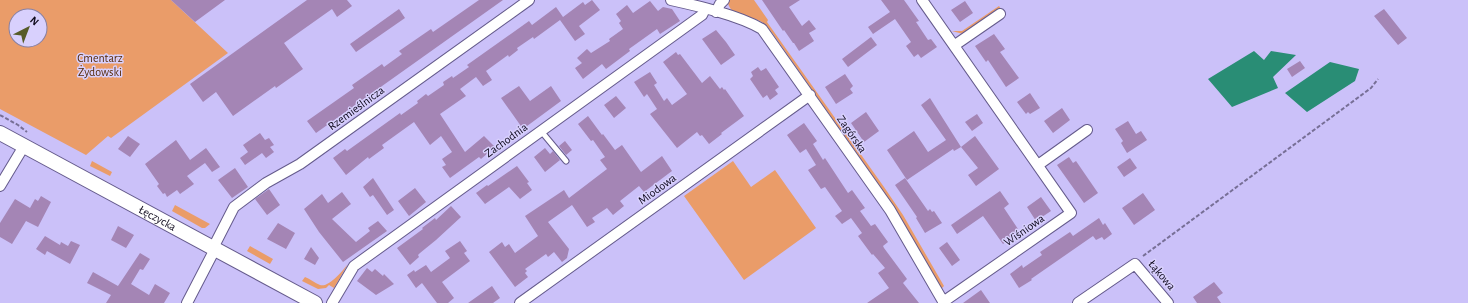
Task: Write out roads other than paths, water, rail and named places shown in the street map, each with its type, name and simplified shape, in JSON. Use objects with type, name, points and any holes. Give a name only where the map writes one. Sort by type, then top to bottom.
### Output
[{"type":"main road","name":"Łęczycka","points":[[0,133],[314,303]]},
{"type":"street","name":"Rzemieślnicza","points":[[187,303],[234,207],[266,183],[306,160],[513,4],[529,0]]},
{"type":"street","points":[[671,0],[711,11]]},
{"type":"street","name":"Zachodnia","points":[[332,303],[354,266],[702,15],[711,11],[724,0]]},
{"type":"street","name":"Wiśniowa","points":[[922,0],[955,45],[1071,213],[944,302]]},
{"type":"street","name":"Zagórska","points":[[711,11],[754,24],[762,29],[890,210],[944,302]]},
{"type":"street","points":[[955,45],[1000,14]]},
{"type":"street","name":"Miodowa","points":[[520,303],[810,95]]},
{"type":"street","points":[[1038,165],[1087,130]]},
{"type":"street","points":[[0,186],[24,146]]},
{"type":"street","name":"Łąkowa","points":[[1078,303],[1135,264],[1168,303]]},
{"type":"lane","points":[[541,131],[566,161]]},
{"type":"park label","name":"Cmentarz Żydowski","points":[[100,65]]}]
